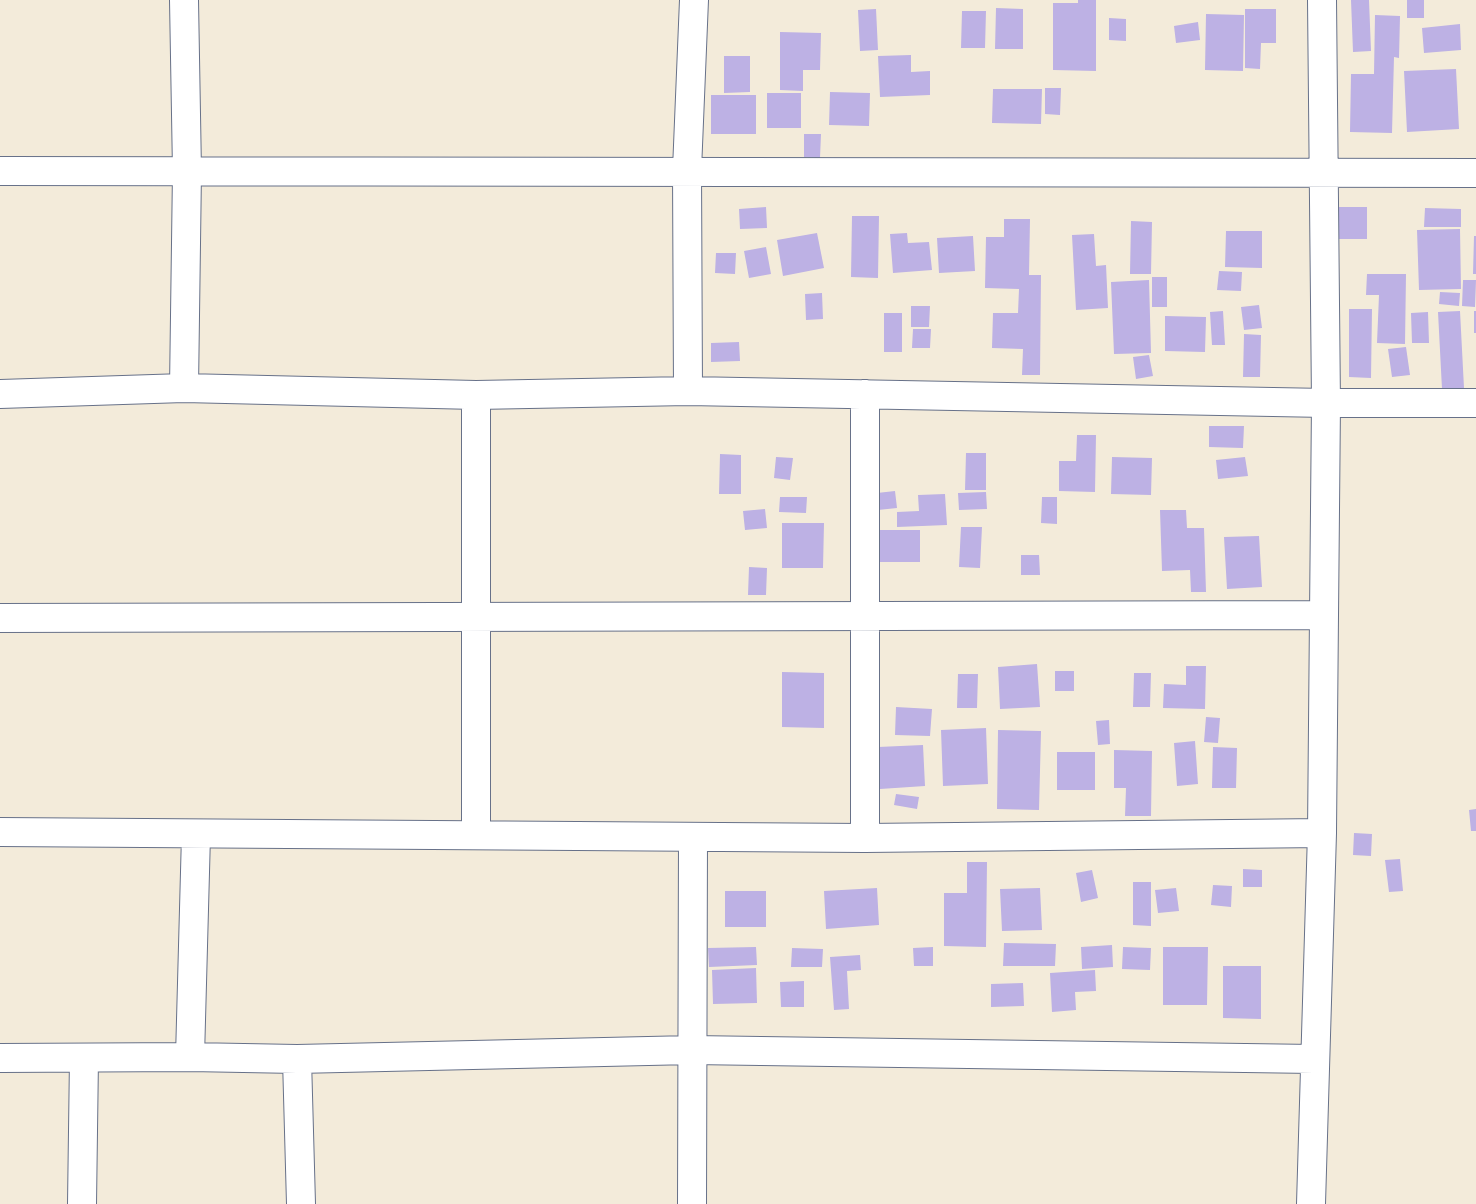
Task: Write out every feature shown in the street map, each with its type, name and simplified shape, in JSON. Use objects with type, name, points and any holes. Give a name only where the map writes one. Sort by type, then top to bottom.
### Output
[{"type":"street","points":[[184,0],[187,171],[184,388]]},
{"type":"street","points":[[688,391],[687,170],[694,0]]},
{"type":"street","points":[[1311,1204],[1322,833],[1326,403],[1322,0]]},
{"type":"street","points":[[0,171],[687,170],[1476,173]]},
{"type":"street","points":[[0,394],[184,388],[476,395],[688,391],[1326,403],[1476,403]]},
{"type":"street","points":[[865,394],[865,838]]},
{"type":"street","points":[[476,395],[476,834]]},
{"type":"street","points":[[0,618],[1324,615]]},
{"type":"street","points":[[0,832],[196,835],[476,834],[865,838],[1322,833]]},
{"type":"street","points":[[190,1057],[196,835]]},
{"type":"street","points":[[692,1204],[693,837]]},
{"type":"street","points":[[0,1058],[190,1057],[298,1059],[692,1050],[1314,1059]]},
{"type":"street","points":[[82,1204],[84,1058]]},
{"type":"street","points":[[298,1059],[301,1204]]},
{"type":"building","points":[[1078,0],[1096,0],[1096,71],[1053,70],[1053,3],[1078,3]]},
{"type":"building","points":[[1351,0],[1369,0],[1371,51],[1353,52]]},
{"type":"building","points":[[1407,0],[1424,0],[1424,18],[1407,18]]},
{"type":"building","points":[[996,8],[1023,9],[1023,49],[995,49]]},
{"type":"building","points":[[876,9],[878,50],[860,51],[858,10]]},
{"type":"building","points":[[1245,9],[1276,9],[1276,43],[1261,43],[1260,69],[1245,68]]},
{"type":"building","points":[[962,11],[986,11],[985,48],[961,48]]},
{"type":"building","points":[[1206,14],[1244,15],[1243,71],[1205,70]]},
{"type":"building","points":[[1375,15],[1400,16],[1399,58],[1394,57],[1392,133],[1350,132],[1351,74],[1374,74]]},
{"type":"building","points":[[1109,18],[1126,19],[1126,41],[1109,40]]},
{"type":"building","points":[[1198,22],[1200,40],[1176,43],[1174,26]]},
{"type":"building","points":[[1460,24],[1461,50],[1424,53],[1422,28]]},
{"type":"building","points":[[780,32],[821,33],[820,70],[803,70],[803,91],[780,90]]},
{"type":"building","points":[[911,55],[911,72],[930,71],[930,95],[880,97],[878,56]]},
{"type":"building","points":[[724,56],[750,56],[750,92],[724,93]]},
{"type":"building","points":[[1456,69],[1459,129],[1407,132],[1404,71]]},
{"type":"building","points":[[1045,88],[1061,88],[1060,115],[1045,114]]},
{"type":"building","points":[[993,89],[1042,89],[1041,124],[992,123]]},
{"type":"building","points":[[830,92],[870,93],[869,126],[829,125]]},
{"type":"building","points":[[767,93],[801,93],[801,128],[767,128]]},
{"type":"building","points":[[711,95],[756,95],[756,134],[711,134]]},
{"type":"building","points":[[804,134],[821,134],[820,158],[804,157]]},
{"type":"building","points":[[766,207],[767,228],[740,229],[739,209]]},
{"type":"building","points":[[1337,207],[1367,207],[1367,239],[1337,239]]},
{"type":"building","points":[[1425,208],[1461,209],[1461,227],[1424,227]]},
{"type":"building","points":[[852,216],[879,216],[878,278],[851,277]]},
{"type":"building","points":[[1004,219],[1030,219],[1029,275],[1041,275],[1040,375],[1022,375],[1023,349],[992,348],[993,313],[1018,313],[1019,289],[985,288],[986,237],[1004,237]]},
{"type":"building","points":[[1131,221],[1152,222],[1151,274],[1130,274]]},
{"type":"building","points":[[1460,229],[1461,289],[1419,290],[1417,230]]},
{"type":"building","points":[[1226,231],[1262,231],[1262,268],[1225,267]]},
{"type":"building","points":[[817,233],[824,268],[783,276],[777,240]]},
{"type":"building","points":[[907,233],[908,243],[929,242],[932,270],[893,273],[890,234]]},
{"type":"building","points":[[1094,234],[1096,266],[1106,265],[1108,308],[1076,310],[1072,235]]},
{"type":"building","points":[[973,236],[975,271],[939,273],[937,238]]},
{"type":"building","points":[[1474,236],[1476,236],[1476,274],[1473,274]]},
{"type":"building","points":[[766,247],[771,274],[749,278],[744,251]]},
{"type":"building","points":[[716,253],[736,253],[735,274],[715,273]]},
{"type":"building","points":[[1219,271],[1242,272],[1241,291],[1217,290]]},
{"type":"building","points":[[1367,274],[1406,274],[1405,344],[1377,343],[1379,295],[1366,295]]},
{"type":"building","points":[[1152,277],[1167,277],[1167,307],[1152,307]]},
{"type":"building","points":[[1149,280],[1151,353],[1114,354],[1111,282]]},
{"type":"building","points":[[1463,280],[1476,280],[1475,307],[1462,306]]},
{"type":"building","points":[[1440,292],[1460,293],[1459,306],[1439,304]]},
{"type":"building","points":[[822,293],[823,319],[806,320],[805,294]]},
{"type":"building","points":[[1259,305],[1262,328],[1244,330],[1241,307]]},
{"type":"building","points":[[911,306],[930,306],[929,327],[911,327]]},
{"type":"building","points":[[1349,309],[1372,309],[1371,378],[1349,377]]},
{"type":"building","points":[[1223,311],[1225,345],[1212,345],[1210,312]]},
{"type":"building","points":[[1460,311],[1464,388],[1442,389],[1438,312]]},
{"type":"building","points":[[1474,311],[1476,311],[1476,333],[1474,333]]},
{"type":"building","points":[[1428,312],[1429,343],[1412,343],[1411,313]]},
{"type":"building","points":[[884,313],[902,313],[902,352],[884,352]]},
{"type":"building","points":[[1165,316],[1206,317],[1205,352],[1165,351]]},
{"type":"building","points":[[913,329],[931,329],[930,348],[912,348]]},
{"type":"building","points":[[1244,334],[1261,335],[1260,377],[1243,377]]},
{"type":"building","points":[[739,342],[740,361],[711,362],[711,343]]},
{"type":"building","points":[[1406,347],[1410,375],[1392,377],[1388,349]]},
{"type":"building","points":[[1149,355],[1153,376],[1136,379],[1133,357]]},
{"type":"building","points":[[1209,426],[1244,426],[1243,448],[1209,447]]},
{"type":"building","points":[[1077,435],[1096,435],[1095,492],[1059,491],[1059,461],[1076,461]]},
{"type":"building","points":[[966,453],[986,453],[986,490],[965,490]]},
{"type":"building","points":[[720,454],[741,455],[741,494],[719,494]]},
{"type":"building","points":[[776,457],[793,458],[790,480],[774,478]]},
{"type":"building","points":[[1112,457],[1152,458],[1151,495],[1111,494]]},
{"type":"building","points":[[1245,457],[1248,476],[1218,479],[1216,460]]},
{"type":"building","points":[[895,491],[897,508],[878,510],[877,493]]},
{"type":"building","points":[[986,492],[987,509],[959,510],[958,493]]},
{"type":"building","points":[[945,494],[947,525],[897,527],[897,512],[919,511],[918,495]]},
{"type":"building","points":[[780,497],[807,497],[806,513],[779,512]]},
{"type":"building","points":[[1042,497],[1057,497],[1057,524],[1041,523]]},
{"type":"building","points":[[765,509],[767,528],[745,530],[743,511]]},
{"type":"building","points":[[1160,510],[1186,510],[1187,528],[1204,528],[1206,592],[1191,592],[1190,570],[1162,571]]},
{"type":"building","points":[[782,523],[824,523],[823,568],[782,568]]},
{"type":"building","points":[[961,527],[982,527],[980,568],[959,567]]},
{"type":"building","points":[[877,530],[920,530],[920,562],[877,562]]},
{"type":"building","points":[[1259,536],[1262,587],[1227,589],[1224,537]]},
{"type":"building","points":[[1021,555],[1039,555],[1040,575],[1021,575]]},
{"type":"building","points":[[749,567],[767,568],[766,595],[748,595]]},
{"type":"building","points":[[1037,664],[1040,707],[1000,709],[998,667]]},
{"type":"building","points":[[1186,666],[1206,666],[1205,709],[1163,708],[1164,684],[1186,685]]},
{"type":"building","points":[[1055,671],[1074,671],[1074,691],[1055,691]]},
{"type":"building","points":[[782,672],[824,673],[824,728],[782,727]]},
{"type":"building","points":[[1134,673],[1151,673],[1150,707],[1133,707]]},
{"type":"building","points":[[958,674],[978,674],[977,708],[957,708]]},
{"type":"building","points":[[896,707],[932,709],[930,736],[895,735]]},
{"type":"building","points":[[1206,717],[1220,718],[1218,743],[1204,742]]},
{"type":"building","points":[[1109,720],[1110,744],[1098,745],[1096,721]]},
{"type":"building","points":[[986,728],[988,784],[943,786],[941,730]]},
{"type":"building","points":[[998,730],[1041,731],[1039,810],[997,809]]},
{"type":"building","points":[[1195,741],[1198,784],[1177,786],[1174,743]]},
{"type":"building","points":[[923,745],[925,786],[880,789],[878,747]]},
{"type":"building","points":[[1213,747],[1237,748],[1236,788],[1212,788]]},
{"type":"building","points":[[1114,750],[1152,751],[1151,816],[1125,816],[1126,788],[1114,788]]},
{"type":"building","points":[[1057,752],[1095,752],[1095,790],[1057,790]]},
{"type":"building","points":[[896,794],[919,797],[917,809],[894,805]]},
{"type":"building","points":[[1476,809],[1476,831],[1471,831],[1469,810]]},
{"type":"building","points":[[1354,833],[1372,834],[1371,856],[1353,855]]},
{"type":"building","points":[[1400,859],[1403,891],[1389,892],[1385,860]]},
{"type":"building","points":[[967,862],[987,862],[986,947],[944,946],[944,893],[967,893]]},
{"type":"building","points":[[1243,869],[1262,870],[1262,887],[1243,887]]},
{"type":"building","points":[[1092,870],[1098,898],[1081,902],[1076,873]]},
{"type":"building","points":[[1133,882],[1151,882],[1151,926],[1133,925]]},
{"type":"building","points":[[1213,885],[1232,886],[1231,907],[1211,905]]},
{"type":"building","points":[[877,888],[879,925],[826,929],[824,891]]},
{"type":"building","points":[[1040,888],[1042,930],[1002,931],[1000,889]]},
{"type":"building","points":[[1176,888],[1179,911],[1158,913],[1155,890]]},
{"type":"building","points":[[725,891],[766,891],[766,927],[725,927]]},
{"type":"building","points":[[1004,943],[1056,944],[1055,966],[1003,966]]},
{"type":"building","points":[[1112,945],[1113,967],[1082,969],[1081,947]]},
{"type":"building","points":[[756,947],[757,965],[709,967],[708,948]]},
{"type":"building","points":[[933,947],[933,966],[914,966],[913,948]]},
{"type":"building","points":[[1123,947],[1151,948],[1150,970],[1122,969]]},
{"type":"building","points":[[1163,947],[1208,947],[1207,1005],[1163,1005]]},
{"type":"building","points":[[792,948],[823,949],[822,967],[791,967]]},
{"type":"building","points":[[860,955],[861,970],[847,971],[849,1009],[834,1010],[830,957]]},
{"type":"building","points":[[1223,966],[1261,966],[1261,1019],[1223,1018]]},
{"type":"building","points":[[756,968],[757,1003],[713,1004],[712,970]]},
{"type":"building","points":[[1095,970],[1096,991],[1075,992],[1076,1010],[1052,1012],[1050,973]]},
{"type":"building","points":[[804,981],[804,1007],[781,1007],[780,982]]},
{"type":"building","points":[[1023,983],[1024,1006],[991,1007],[991,984]]}]
